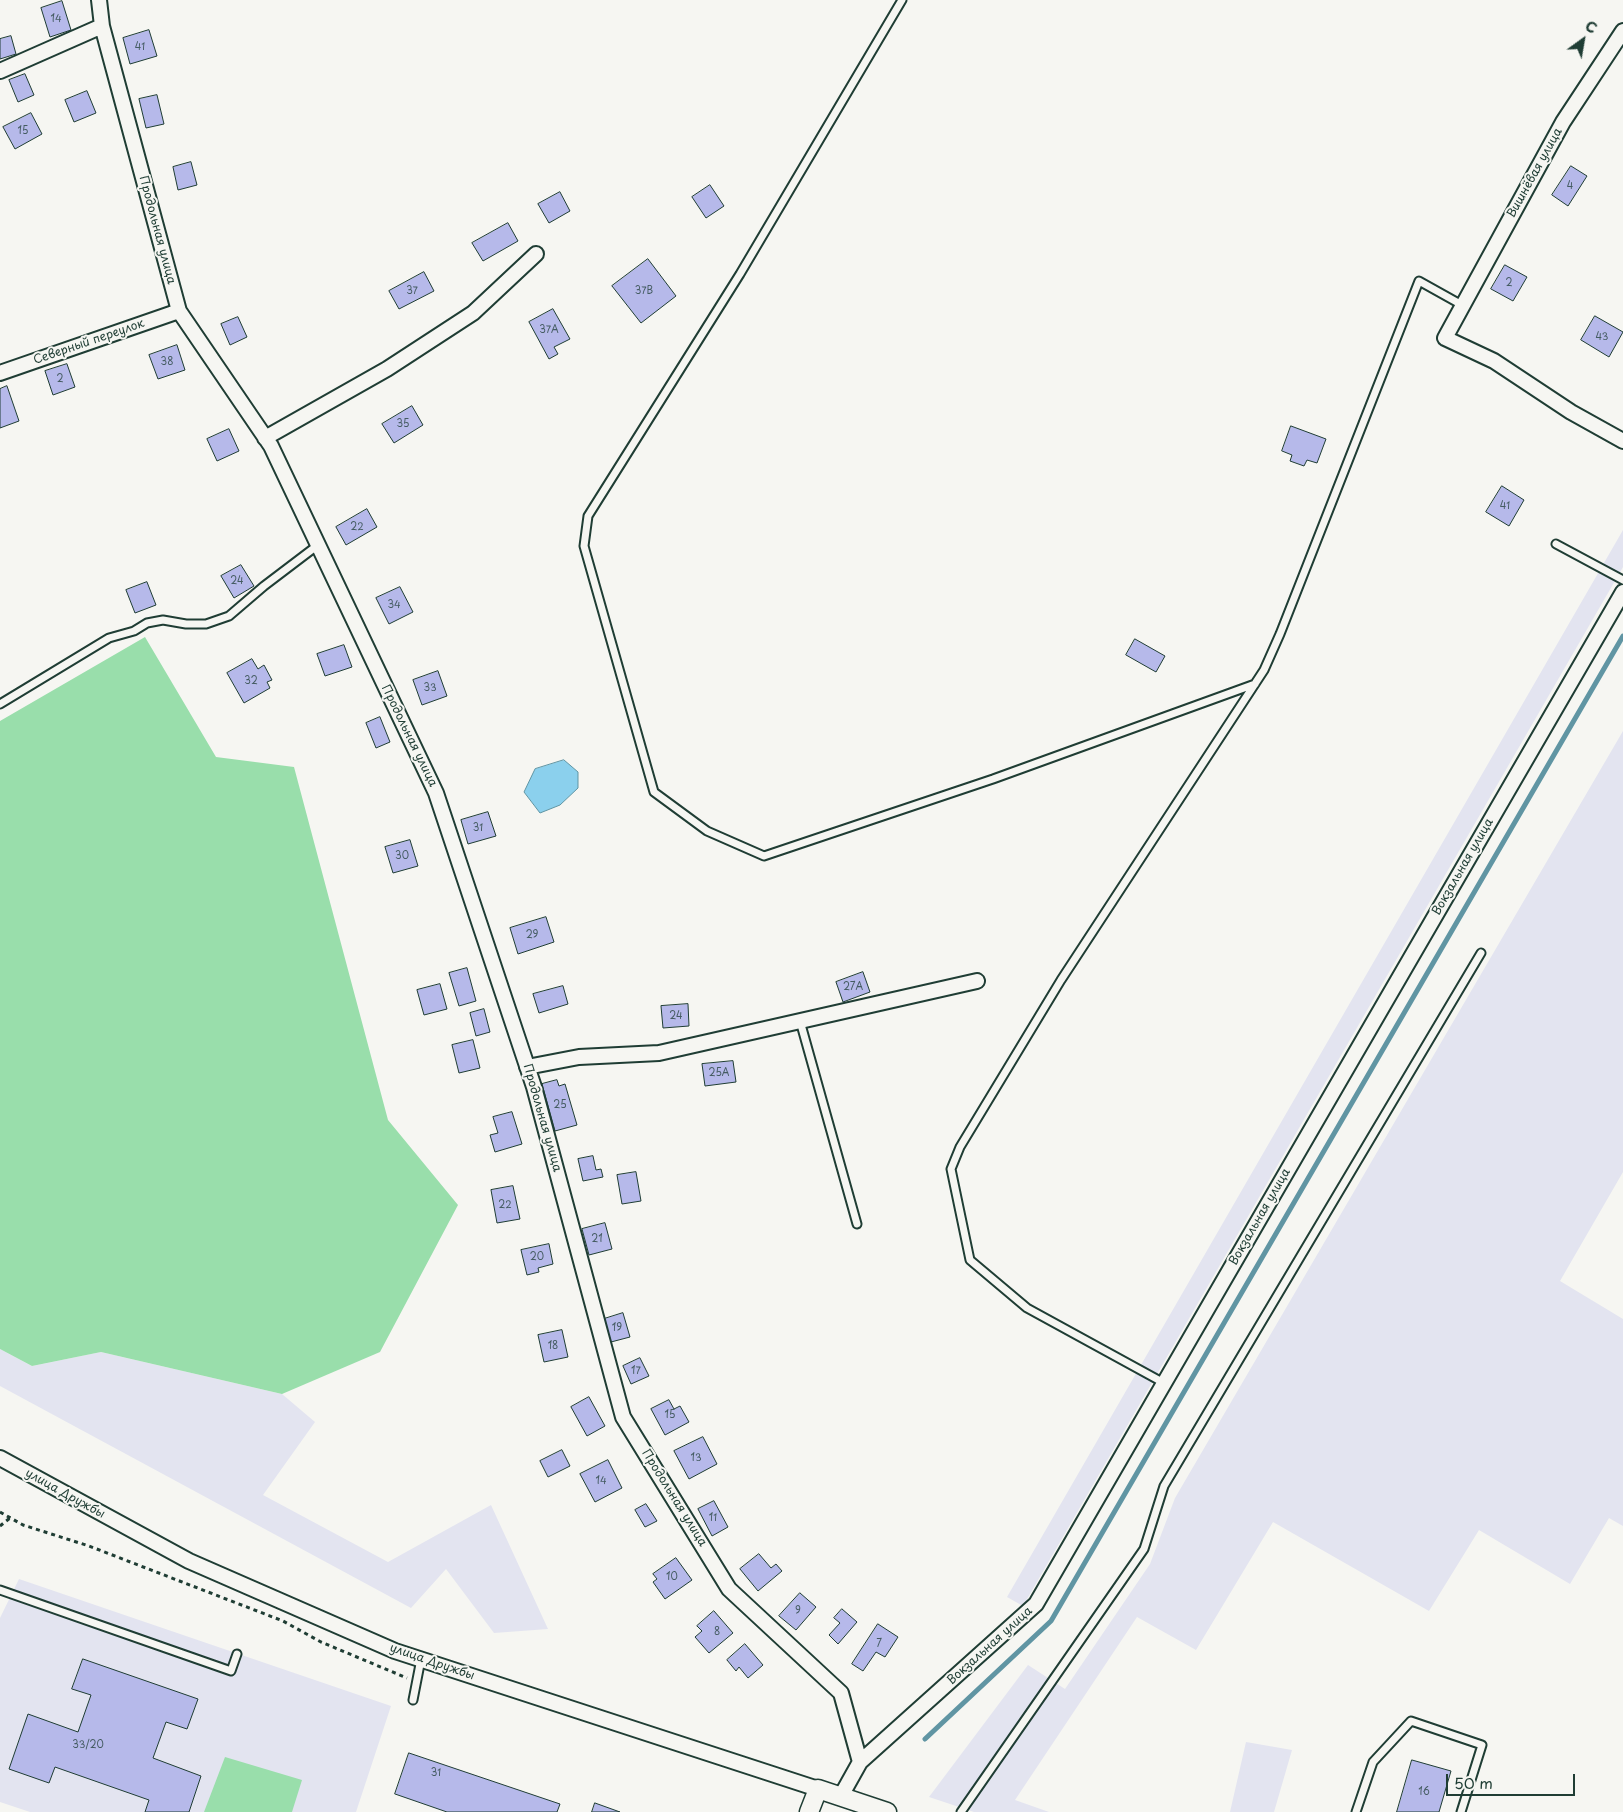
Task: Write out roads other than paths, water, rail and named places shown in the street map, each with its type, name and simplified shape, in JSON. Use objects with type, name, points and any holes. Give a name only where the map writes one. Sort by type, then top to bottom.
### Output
[{"type":"street","name":"Продольная улица","points":[[99,0],[102,26],[179,312],[275,455],[436,794],[528,1067],[624,1417],[730,1589],[841,1693],[860,1762]]},
{"type":"street","points":[[0,71],[102,26]]},
{"type":"street","name":"Вишнёвая улица","points":[[1623,31],[1564,122],[1445,338],[1494,362],[1571,412],[1623,441]]},
{"type":"street","points":[[265,438],[387,369],[473,312],[536,254]]},
{"type":"street","name":"Северный переулок","points":[[0,373],[179,312]]},
{"type":"street","name":"Вокзальная улица","points":[[841,1796],[860,1762],[1036,1604],[1623,592]]},
{"type":"street","points":[[528,1067],[579,1057],[659,1053],[977,981]]},
{"type":"street","name":"улица Дружбы","points":[[0,1458],[189,1562],[395,1651],[883,1811]]},
{"type":"street","points":[[809,1812],[818,1789]]},
{"type":"lane","points":[[902,0],[740,274],[588,516],[584,546],[654,792],[707,831],[764,856],[993,779],[1255,684]]},
{"type":"lane","points":[[1164,1383],[1027,1308],[970,1260],[951,1169],[960,1146],[1061,980],[1264,670],[1280,634],[1418,281],[1462,305]]},
{"type":"lane","points":[[1556,544],[1623,580]]},
{"type":"lane","points":[[0,704],[109,638],[134,631],[147,623],[164,620],[186,624],[206,624],[229,616],[264,586],[318,545]]},
{"type":"lane","points":[[961,1812],[1144,1549],[1164,1486],[1481,953]]},
{"type":"lane","points":[[800,1021],[857,1224]]},
{"type":"lane","points":[[0,1590],[231,1671],[237,1654]]},
{"type":"lane","points":[[413,1700],[421,1659]]},
{"type":"lane","points":[[1356,1812],[1373,1762],[1411,1721],[1482,1745],[1461,1812]]},
{"type":"water","points":[[564,760],[578,772],[578,788],[560,805],[540,813],[524,792],[535,769]]},
{"type":"waterway","points":[[925,1739],[1051,1621],[1623,636]]}]
